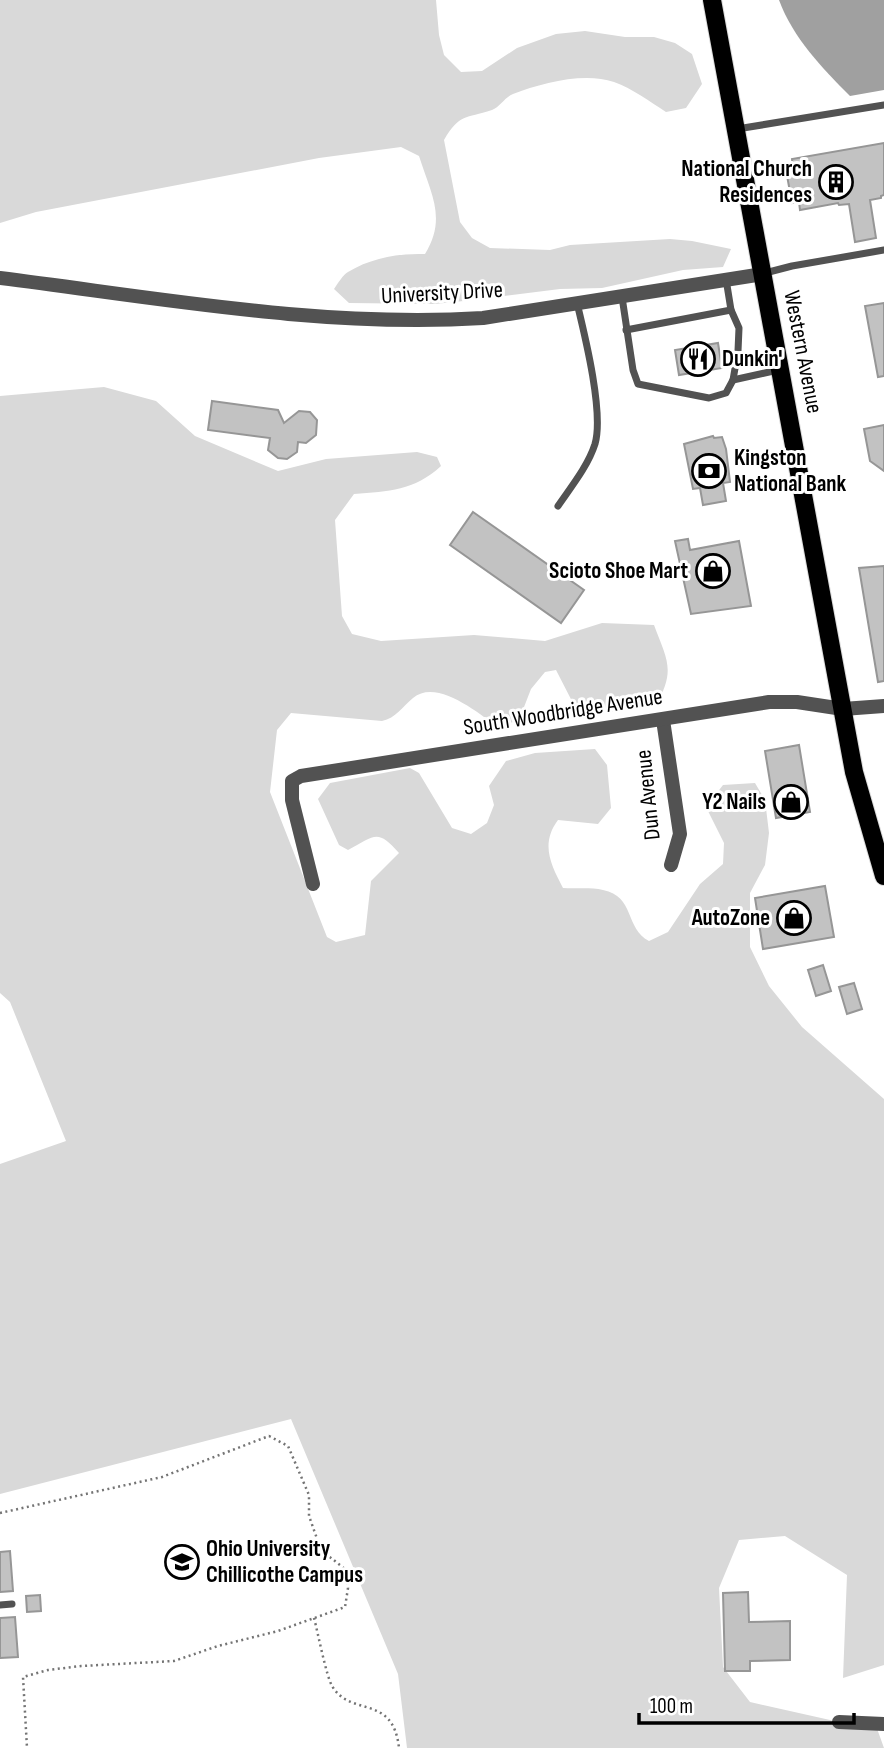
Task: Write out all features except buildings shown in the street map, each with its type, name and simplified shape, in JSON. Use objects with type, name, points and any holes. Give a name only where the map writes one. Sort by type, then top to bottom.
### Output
[{"type":"main road","name":"Western Avenue","points":[[712,0],[855,772],[884,876]]},
{"type":"street","name":"University Drive","points":[[0,278],[310,317],[383,320],[482,318],[763,274]]},
{"type":"street","name":"South Woodbridge Avenue","points":[[313,884],[292,800],[292,781],[301,776],[769,702],[797,702],[843,709],[884,706]]},
{"type":"street","name":"Dun Avenue","points":[[663,720],[680,834],[671,865]]},
{"type":"street","points":[[839,1721],[884,1724]]},
{"type":"lane","points":[[737,129],[884,104]]},
{"type":"lane","name":"University Drive","points":[[763,274],[792,266],[884,250]]},
{"type":"lane","points":[[622,296],[626,330],[638,384],[709,398],[726,393],[733,380],[738,351],[738,328],[731,310],[726,279]]},
{"type":"lane","points":[[558,506],[595,444],[595,390],[577,302]]},
{"type":"lane","points":[[626,330],[731,310]]},
{"type":"lane","points":[[733,380],[782,369]]},
{"type":"lane","points":[[0,1605],[12,1604]]},
{"type":"path","points":[[0,1513],[162,1477],[269,1436],[288,1446],[309,1495],[309,1516],[321,1550],[345,1569],[348,1588],[345,1606],[174,1661],[82,1666],[48,1670],[23,1677],[27,1748]]},
{"type":"path","points":[[314,1618],[332,1686],[343,1698],[385,1714],[398,1733],[399,1748]]},
{"type":"shaded area","points":[[0,0],[436,0],[444,55],[461,72],[482,71],[517,48],[556,34],[585,31],[625,37],[654,37],[675,43],[692,54],[702,84],[686,108],[666,112],[614,82],[590,78],[550,83],[513,94],[495,109],[469,116],[454,125],[444,140],[460,222],[472,238],[490,248],[550,250],[570,245],[670,239],[731,249],[723,267],[683,270],[602,288],[560,289],[434,304],[349,303],[334,289],[346,273],[385,257],[425,254],[432,241],[436,217],[432,194],[419,156],[401,147],[319,158],[36,212],[0,223]]},
{"type":"shaded area","points":[[779,0],[884,0],[884,90],[850,96],[800,40]]},
{"type":"shaded area","points":[[104,387],[156,401],[195,436],[278,471],[326,459],[417,452],[437,457],[441,466],[411,485],[354,494],[335,520],[342,616],[352,634],[381,641],[474,635],[545,641],[602,623],[654,625],[663,647],[668,674],[656,705],[594,714],[575,707],[556,670],[545,672],[531,689],[519,720],[498,727],[457,700],[434,692],[413,698],[395,715],[382,721],[291,713],[277,730],[270,792],[327,937],[336,942],[365,935],[371,881],[399,853],[380,837],[370,838],[348,850],[339,845],[318,799],[330,783],[410,768],[419,773],[452,828],[471,834],[487,823],[494,805],[489,786],[506,761],[535,753],[595,749],[607,765],[611,808],[598,824],[558,820],[550,838],[551,863],[563,888],[598,889],[613,893],[625,906],[641,936],[649,941],[668,932],[700,884],[723,864],[724,843],[706,807],[723,785],[755,783],[765,800],[769,833],[765,865],[750,893],[750,947],[769,986],[802,1027],[884,1099],[884,1665],[843,1678],[847,1575],[785,1536],[739,1540],[719,1588],[723,1667],[750,1702],[839,1722],[875,1723],[884,1748],[407,1748],[398,1674],[291,1419],[0,1494],[0,1164],[66,1141],[10,1002],[0,993],[0,396]]},
{"type":"place","name":"National Church Residences","points":[[836,182]]},
{"type":"place","name":"Dunkin'","points":[[698,359]]},
{"type":"place","name":"Kingston National Bank","points":[[709,471]]},
{"type":"place","name":"Scioto Shoe Mart","points":[[713,571]]},
{"type":"place","name":"Y2 Nails","points":[[791,802]]},
{"type":"place","name":"AutoZone","points":[[794,918]]},
{"type":"place","name":"Ohio University Chillicothe Campus","points":[[182,1562]]}]
